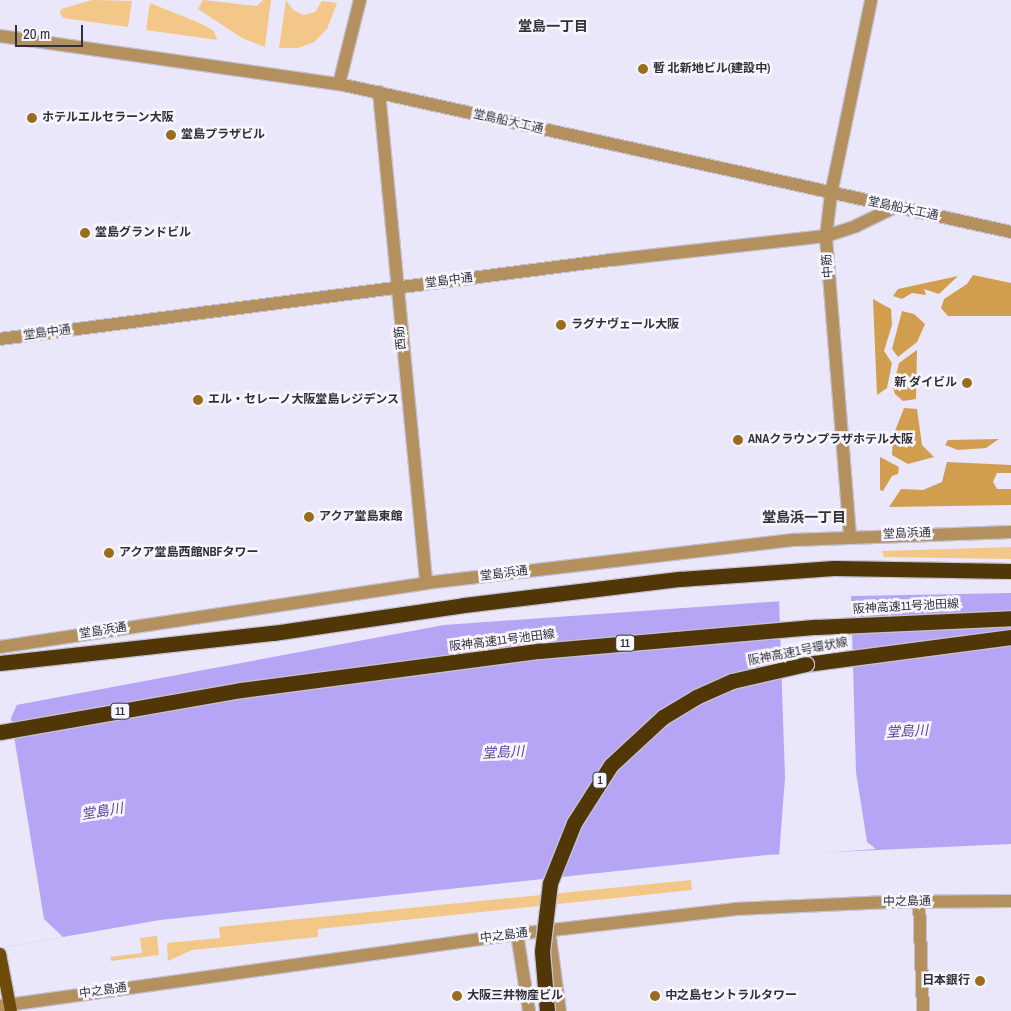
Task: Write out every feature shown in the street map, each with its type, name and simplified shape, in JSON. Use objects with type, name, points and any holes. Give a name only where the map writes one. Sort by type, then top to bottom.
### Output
[{"type":"highway","points":[[0,663],[143,649],[680,579],[834,568],[1011,572]]},
{"type":"highway","name":"阪神高速11号池田線","points":[[0,732],[241,690],[539,651],[816,627],[1011,618]]},
{"type":"highway","name":"阪神高速1号環状線","points":[[547,1011],[542,951],[545,916],[560,853],[591,792],[611,765],[662,717],[696,697],[769,670],[1011,637]]},
{"type":"main road","points":[[0,954],[7,1007]]},
{"type":"street","points":[[339,84],[360,0]]},
{"type":"street","name":"中筋","points":[[850,536],[826,236],[831,194],[872,0]]},
{"type":"street","name":"堂島船大工通","points":[[0,36],[339,84],[893,208],[1011,232]]},
{"type":"street","name":"西筋","points":[[379,92],[396,288],[426,583]]},
{"type":"street","name":"堂島中通","points":[[0,339],[611,260],[826,236],[856,226],[893,208]]},
{"type":"street","name":"堂島浜通","points":[[0,647],[426,583],[850,536],[1011,532]]},
{"type":"street","points":[[919,901],[923,1011]]},
{"type":"street","name":"中之島通","points":[[7,1007],[517,934],[735,909],[919,901],[1011,901]]},
{"type":"street","points":[[549,930],[560,1011]]},
{"type":"street","points":[[517,934],[529,1011]]},
{"type":"shaded area","points":[[92,0],[132,1],[128,27],[63,18],[60,13],[61,9]]},
{"type":"shaded area","points":[[203,0],[257,6],[263,0],[271,0],[265,47],[242,38],[198,9]]},
{"type":"shaded area","points":[[286,0],[293,10],[304,15],[315,12],[322,1],[337,3],[327,29],[314,42],[298,48],[279,48]]},
{"type":"shaded area","points":[[150,3],[202,24],[214,31],[217,40],[146,30]]},
{"type":"shaded area","points":[[973,275],[1011,283],[1011,316],[948,316],[941,308],[944,299],[967,284]]},
{"type":"shaded area","points":[[958,276],[939,294],[924,289],[926,295],[912,293],[902,299],[893,296],[898,289]]},
{"type":"shaded area","points":[[873,299],[891,309],[892,325],[884,351],[892,363],[887,388],[877,395]]},
{"type":"shaded area","points":[[902,311],[914,314],[925,324],[917,342],[898,357],[892,349]]},
{"type":"shaded area","points":[[917,350],[916,399],[903,401],[895,394],[893,388],[899,363]]},
{"type":"shaded area","points":[[904,408],[917,409],[922,445],[934,457],[908,464],[892,455],[893,436]]},
{"type":"shaded area","points":[[999,439],[986,448],[958,450],[945,445],[948,440]]},
{"type":"shaded area","points":[[880,457],[899,467],[898,474],[892,476],[883,491],[880,490]]},
{"type":"shaded area","points":[[947,462],[1011,465],[1011,473],[997,473],[993,482],[997,489],[1011,489],[1011,505],[889,507],[901,489],[923,490],[942,482]]},
{"type":"shaded area","points":[[1011,547],[1011,559],[884,557],[882,551]]},
{"type":"shaded area","points":[[691,880],[692,890],[318,929],[318,937],[192,950],[168,961],[167,943],[220,938],[219,927]]},
{"type":"shaded area","points":[[157,936],[159,955],[111,961],[110,957],[142,953],[140,938]]},
{"type":"water","name":"堂島川","points":[[1011,593],[1011,844],[767,855],[160,920],[0,948],[0,708],[444,625],[853,596]]},
{"type":"pier","points":[[851,594],[856,772],[867,842],[876,849],[779,856],[785,778],[779,599]]},
{"type":"pier","points":[[18,702],[11,718],[44,919],[63,937],[0,948],[0,705]]},
{"type":"place","name":"暫 北新地ビル(建設中)","points":[[643,69]]},
{"type":"place","name":"ホテルエルセラーン大阪","points":[[32,118]]},
{"type":"place","name":"堂島プラザビル","points":[[171,135]]},
{"type":"place","name":"堂島グランドビル","points":[[85,233]]},
{"type":"place","name":"ラグナヴェール大阪","points":[[561,325]]},
{"type":"place","name":"新 ダイビル","points":[[967,383]]},
{"type":"place","name":"エル・セレーノ大阪堂島レジデンス","points":[[198,400]]},
{"type":"place","name":"ANAクラウンプラザホテル大阪","points":[[738,440]]},
{"type":"place","name":"アクア堂島東館","points":[[309,517]]},
{"type":"place","name":"アクア堂島西館NBFタワー","points":[[109,553]]},
{"type":"place","name":"日本銀行","points":[[980,981]]},
{"type":"place","name":"大阪三井物産ビル","points":[[457,996]]},
{"type":"place","name":"中之島セントラルタワー","points":[[655,996]]},
{"type":"district","name":"堂島一丁目","points":[[553,26]]},
{"type":"district","name":"堂島浜一丁目","points":[[804,517]]}]
